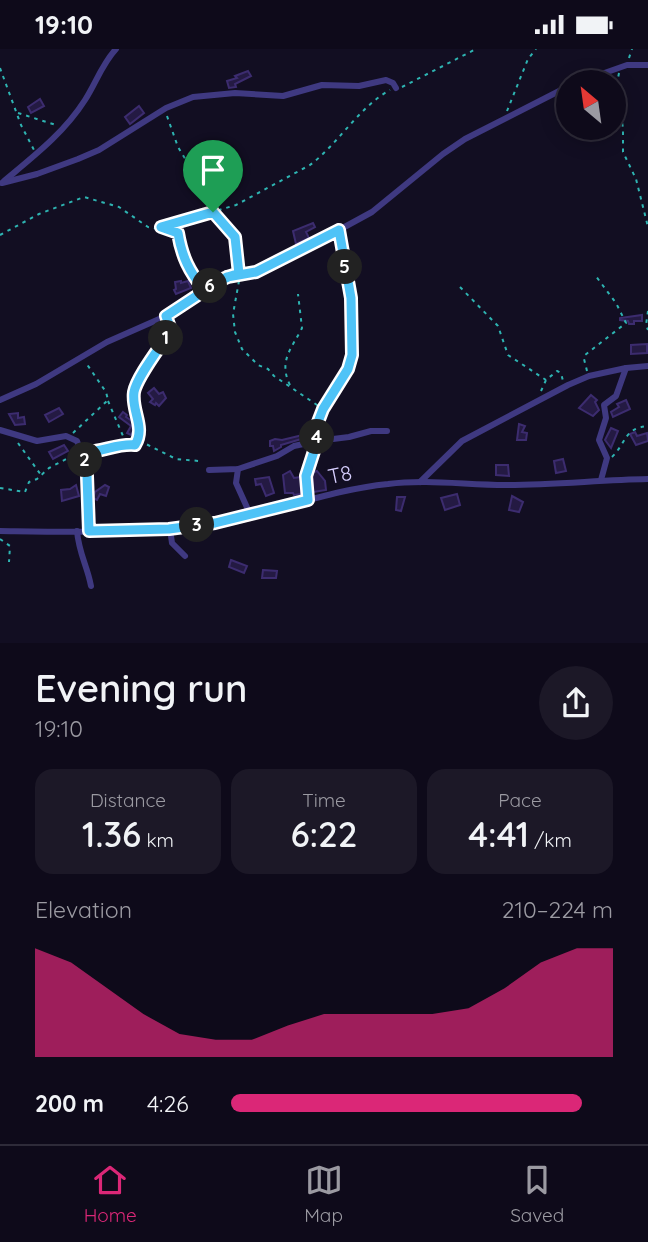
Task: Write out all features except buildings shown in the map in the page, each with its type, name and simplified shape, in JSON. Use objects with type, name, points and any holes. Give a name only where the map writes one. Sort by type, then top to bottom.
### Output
[{"type":"street","points":[[1,183],[37,154],[63,128],[85,100],[103,66],[116,49]]},
{"type":"street","points":[[614,70],[648,65]]},
{"type":"street","points":[[1,183],[57,168],[89,154],[166,108],[193,97],[250,92],[276,97],[290,95],[309,87],[359,86],[386,80],[396,88]]},
{"type":"street","points":[[0,400],[21,392],[107,342],[166,316],[222,279],[256,272],[372,212],[456,145],[556,93]]},
{"type":"street","points":[[420,482],[462,441],[566,386],[589,376],[648,366]]},
{"type":"street","points":[[601,480],[606,462],[606,454],[599,440],[606,418],[604,405],[616,396],[625,368]]},
{"type":"street","points":[[0,430],[42,441],[70,436],[78,441],[83,452],[87,476],[89,531]]},
{"type":"street","points":[[209,470],[237,468],[317,440],[387,431]]},
{"type":"street","points":[[308,500],[306,471],[317,440]]},
{"type":"street","points":[[237,468],[236,483],[250,514]]},
{"type":"street","name":"T8","points":[[0,531],[170,529],[215,523],[388,484],[420,482],[503,485],[648,479]]},
{"type":"street","points":[[170,529],[172,543],[185,556]]},
{"type":"street","points":[[78,531],[80,553],[88,571],[90,586]]},
{"type":"path","points":[[0,236],[46,211],[84,197],[119,207],[149,227],[161,227],[236,205],[310,165],[379,97],[476,49]]},
{"type":"path","points":[[504,119],[516,83],[536,49]]},
{"type":"path","points":[[632,49],[616,88],[623,128],[623,152],[636,179],[648,227]]},
{"type":"path","points":[[0,68],[16,113],[37,154]]},
{"type":"path","points":[[166,108],[178,147],[200,183],[206,203],[235,237],[239,274],[233,320],[240,345],[258,365],[323,409]]},
{"type":"path","points":[[16,113],[63,128]]},
{"type":"path","points":[[161,227],[178,233],[180,250],[186,265],[204,290]]},
{"type":"path","points":[[317,440],[318,422],[323,409],[348,369],[352,350],[351,298],[339,230]]},
{"type":"path","points":[[589,376],[585,355],[626,323],[616,303],[595,275]]},
{"type":"path","points":[[460,287],[498,325],[508,355],[546,380]]},
{"type":"path","points":[[290,386],[285,366],[292,343],[302,328],[298,294]]},
{"type":"path","points":[[648,311],[648,330]]},
{"type":"path","points":[[135,445],[140,430],[134,390],[171,330],[166,316]]},
{"type":"path","points":[[82,358],[106,392],[126,444]]},
{"type":"path","points":[[545,398],[541,390],[546,380],[559,371],[566,386]]},
{"type":"path","points":[[70,436],[108,401]]},
{"type":"path","points":[[606,462],[622,445],[629,432],[636,427],[648,426]]},
{"type":"path","points":[[16,435],[22,452],[41,475]]},
{"type":"path","points":[[0,488],[23,493],[29,481],[37,479],[67,458],[83,452],[95,453],[126,444],[147,444],[176,459],[200,461]]},
{"type":"path","points":[[0,540],[10,546],[9,562]]},
{"type":"route","points":[[213,212],[161,227],[178,233],[180,250],[186,265],[204,290],[208,287],[213,284],[222,279],[232,275],[239,274],[245,274],[256,272],[339,230],[351,298],[352,355],[348,369],[318,422],[317,440],[306,476],[308,500],[215,523],[169,529],[89,531],[89,499],[83,452],[95,453],[126,444],[135,445],[140,430],[134,390],[171,330],[166,316],[213,284],[239,274],[235,237],[213,212]]}]
